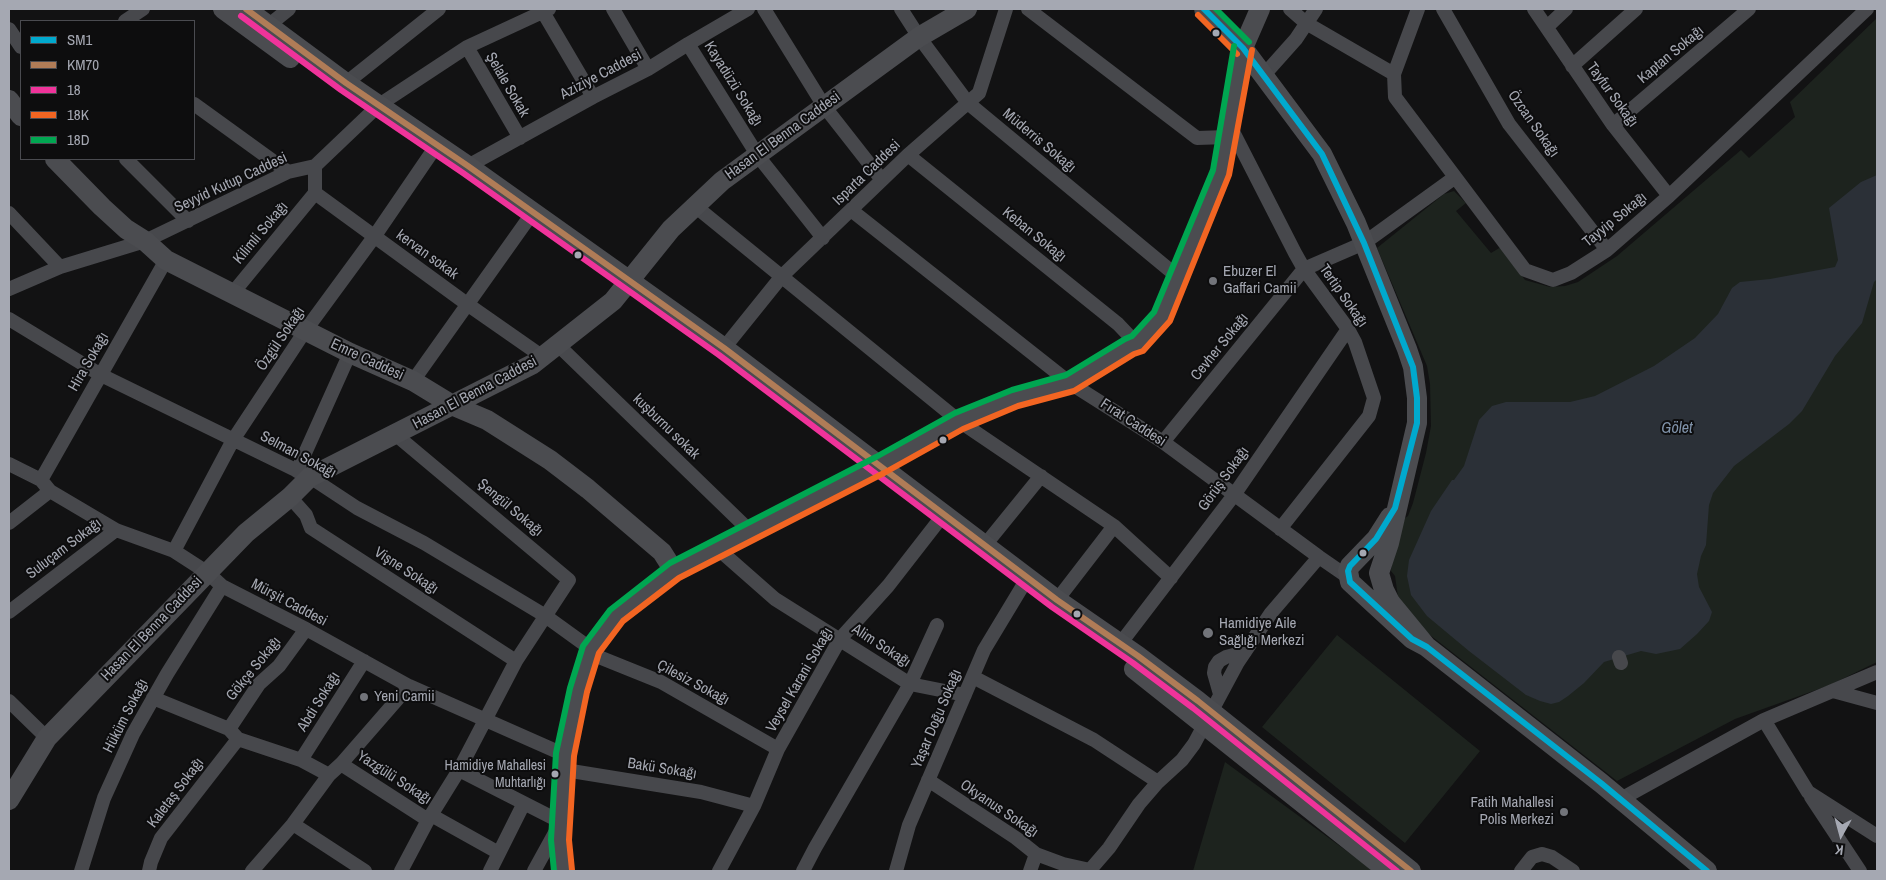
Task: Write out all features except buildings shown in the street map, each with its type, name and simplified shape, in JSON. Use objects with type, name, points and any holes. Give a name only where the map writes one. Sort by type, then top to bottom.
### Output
[{"type":"street","points":[[126,20],[143,9]]},
{"type":"street","points":[[223,9],[292,60],[468,166],[626,286],[680,330],[985,545],[1057,600],[1120,644],[1156,678],[1388,871]]},
{"type":"street","points":[[246,9],[346,82],[430,155],[526,222],[724,348],[874,468],[937,523],[1131,666],[1198,701],[1411,871]]},
{"type":"street","points":[[269,25],[289,9]]},
{"type":"street","points":[[346,82],[439,9]]},
{"type":"street","points":[[613,9],[648,69]]},
{"type":"street","name":"Aziziye Caddesi","points":[[468,166],[648,69],[748,9]]},
{"type":"street","points":[[764,9],[824,106],[882,180]]},
{"type":"street","name":"Müderris Sokağı","points":[[901,9],[919,37],[968,103],[1178,277]]},
{"type":"street","name":"Hasan El Benna Caddesi","points":[[9,800],[48,738],[215,579],[246,532],[290,497],[304,474],[396,435],[533,364],[613,301],[671,229],[722,181],[919,37],[968,9]]},
{"type":"street","name":"Isparta Caddesi","points":[[724,348],[782,276],[908,154],[979,93],[1006,9]]},
{"type":"street","points":[[1028,9],[1197,138],[1228,131]]},
{"type":"street","points":[[1204,9],[1243,48],[1322,154],[1364,242],[1413,368],[1418,398],[1417,423],[1389,542],[1376,582],[1364,589],[1352,575]]},
{"type":"street","points":[[562,871],[560,840],[565,762],[590,651],[617,615],[674,571],[874,468],[959,420],[1015,398],[1070,383],[1130,346],[1137,344],[1162,317],[1221,172],[1243,48],[1260,9]]},
{"type":"street","points":[[1290,9],[1306,23],[1394,74],[1418,9]]},
{"type":"street","points":[[1263,76],[1296,39],[1316,9]]},
{"type":"street","name":"Özcan Sokağı","points":[[1443,9],[1509,124],[1608,250]]},
{"type":"street","name":"Tayfur Sokağı","points":[[1534,9],[1613,125],[1669,196]]},
{"type":"street","points":[[1547,27],[1566,9]]},
{"type":"street","points":[[1572,66],[1636,9]]},
{"type":"street","name":"Tayyip Sokağı","points":[[1394,74],[1395,97],[1525,270],[1553,280],[1571,273],[1608,250],[1669,196],[1867,9]]},
{"type":"street","points":[[315,193],[314,166],[375,109],[467,47],[546,10],[593,97]]},
{"type":"street","name":"Kaptan Sokağı","points":[[1613,125],[1740,12]]},
{"type":"street","points":[[9,29],[20,46]]},
{"type":"street","name":"Kayadüzü Sokağı","points":[[688,44],[758,156],[823,238]]},
{"type":"street","name":"Şelale Sokak","points":[[467,47],[520,138]]},
{"type":"street","points":[[9,100],[20,115]]},
{"type":"street","points":[[195,105],[288,172]]},
{"type":"street","name":"Tertip Sokağı","points":[[1228,131],[1304,269],[1355,342],[1374,398],[1369,416],[1280,528]]},
{"type":"street","name":"Keban Sokağı","points":[[908,154],[1118,324],[1137,344]]},
{"type":"street","name":"Özgül Sokağı","points":[[174,551],[233,440],[305,331],[374,237],[430,155]]},
{"type":"street","name":"Emre Caddesi","points":[[57,160],[102,207],[126,229],[145,241],[166,260],[305,331],[413,381],[454,406],[487,420],[550,460],[588,489],[662,552],[674,571]]},
{"type":"street","points":[[127,160],[188,220]]},
{"type":"street","name":"Seyyid Kutup Caddesi","points":[[9,290],[60,267],[145,241],[288,172],[314,166]]},
{"type":"street","name":"Cevher Sokağı","points":[[1163,442],[1304,269],[1364,242],[1454,178]]},
{"type":"street","name":"kervan sokak","points":[[315,193],[467,304],[551,351]]},
{"type":"street","name":"Kilimli Sokağı","points":[[232,294],[315,193]]},
{"type":"street","points":[[695,206],[959,420],[1114,526],[1171,578]]},
{"type":"street","name":"Fırat Caddesi","points":[[852,210],[1070,383],[1163,442],[1319,558],[1352,575]]},
{"type":"street","points":[[9,213],[60,267]]},
{"type":"street","points":[[413,381],[526,222]]},
{"type":"street","name":"Hira Sokağı","points":[[41,480],[166,260]]},
{"type":"street","name":"Selman Sokağı","points":[[9,319],[101,375],[304,474],[357,508],[424,543],[544,616],[590,651]]},
{"type":"street","name":"Görüş Sokağı","points":[[1120,644],[1234,495],[1348,330]]},
{"type":"street","name":"kuşburnu sokak","points":[[551,351],[750,531]]},
{"type":"street","points":[[304,474],[350,353]]},
{"type":"street","name":"Şengül Sokağı","points":[[396,435],[569,580],[544,616]]},
{"type":"street","name":"Mürşit Caddesi","points":[[9,464],[41,480],[50,491],[116,530],[174,551],[215,579],[408,686],[484,720],[565,762]]},
{"type":"street","points":[[985,545],[1041,476]]},
{"type":"street","points":[[9,523],[50,491]]},
{"type":"street","name":"Vişne Sokağı","points":[[290,497],[306,515],[310,528],[516,661]]},
{"type":"street","points":[[1352,575],[1396,508]]},
{"type":"street","name":"Veysel Karani Sokağı","points":[[719,871],[754,806],[778,749],[840,639],[888,586],[937,523]]},
{"type":"street","points":[[1057,600],[1114,526]]},
{"type":"street","name":"Suluçam Sokağı","points":[[9,612],[116,530]]},
{"type":"street","name":"Alim Sokağı","points":[[717,548],[775,600],[910,684],[965,695]]},
{"type":"street","points":[[1036,854],[1063,864],[1090,870],[1109,848],[1138,804],[1182,760],[1194,744],[1220,694],[1245,652],[1272,613],[1319,558]]},
{"type":"street","points":[[1379,573],[1390,602],[1427,647]]},
{"type":"street","points":[[1352,575],[1412,639],[1427,647],[1621,799],[1707,871]]},
{"type":"street","name":"Hüküm Sokağı","points":[[80,871],[104,798],[133,734],[215,579]]},
{"type":"street","name":"Yaşar Doğu Sokağı","points":[[896,871],[909,825],[972,677],[984,650],[1022,587]]},
{"type":"street","points":[[401,871],[430,817],[459,770],[516,661],[544,616]]},
{"type":"street","points":[[803,871],[910,684],[937,625]]},
{"type":"street","name":"Gökçe Sokağı","points":[[233,734],[260,684],[279,666],[306,629]]},
{"type":"street","name":"Çilesiz Sokağı","points":[[590,651],[661,682],[778,749]]},
{"type":"street","name":"Abdi Sokağı","points":[[301,760],[364,661]]},
{"type":"street","points":[[1621,799],[1764,720],[1877,672]]},
{"type":"street","points":[[972,677],[1094,740],[1158,782]]},
{"type":"street","points":[[252,871],[293,824],[329,775],[342,764],[408,686]]},
{"type":"street","points":[[1833,691],[1877,702]]},
{"type":"street","points":[[153,698],[233,734],[301,760],[329,775]]},
{"type":"street","points":[[9,701],[48,738]]},
{"type":"street","points":[[1764,720],[1860,871]]},
{"type":"street","name":"Kaletaş Sokağı","points":[[149,871],[161,838],[233,734]]},
{"type":"street","name":"Bakü Sokağı","points":[[565,762],[701,792],[754,806]]},
{"type":"street","name":"Yazgülü Sokağı","points":[[342,764],[430,817],[499,853]]},
{"type":"street","points":[[459,770],[562,822]]},
{"type":"street","name":"Okyanus Sokağı","points":[[928,780],[1016,838],[1036,854],[1030,871]]},
{"type":"street","points":[[1808,792],[1877,836]]},
{"type":"street","points":[[490,871],[524,803]]},
{"type":"street","points":[[534,871],[562,822]]},
{"type":"street","points":[[293,824],[365,871]]},
{"type":"street","points":[[1521,871],[1532,857],[1542,854],[1552,857],[1573,871]]},
{"type":"shaded area","points":[[1877,18],[1877,662],[1830,685],[1735,719],[1617,781],[1421,628],[1398,597],[1395,576],[1391,571],[1392,558],[1405,518],[1408,516],[1413,503],[1426,453],[1431,426],[1430,384],[1427,366],[1377,248],[1444,194],[1454,191],[1466,203],[1456,211],[1491,253],[1501,247],[1525,280],[1550,287],[1565,286],[1578,282],[1617,256],[1741,150],[1749,158],[1795,117],[1790,102]]},
{"type":"shaded area","points":[[1337,635],[1480,751],[1405,843],[1262,727]]},
{"type":"shaded area","points":[[1225,762],[1374,871],[1193,871]]},
{"type":"water","name":"Gölet","points":[[1877,175],[1877,279],[1874,282],[1862,323],[1835,356],[1802,411],[1789,424],[1734,466],[1713,493],[1709,505],[1706,545],[1701,556],[1697,574],[1699,587],[1712,612],[1709,621],[1697,634],[1680,649],[1656,654],[1641,651],[1604,662],[1584,683],[1568,696],[1559,702],[1551,704],[1526,695],[1427,616],[1411,595],[1407,576],[1409,560],[1431,511],[1464,466],[1479,420],[1492,406],[1506,402],[1570,402],[1595,396],[1654,366],[1695,338],[1718,314],[1732,288],[1740,282],[1770,279],[1835,267],[1838,260],[1829,208],[1861,182]]},
{"type":"transit line","name":"KM70","points":[[246,9],[346,83],[468,166],[724,348],[1057,600],[1138,656],[1198,701],[1411,871]]},
{"type":"transit line","name":"SM1","points":[[1204,9],[1243,48],[1322,154],[1364,243],[1413,367],[1417,398],[1417,423],[1395,508],[1376,539],[1350,566],[1348,571],[1350,582],[1412,639],[1427,647],[1601,783],[1707,871]]},
{"type":"transit line","name":"18D","points":[[1216,9],[1249,42]]},
{"type":"transit line","name":"18K","points":[[1198,15],[1237,54]]},
{"type":"transit line","name":"18","points":[[241,16],[341,90],[463,173],[719,355],[1052,607],[1133,663],[1193,708],[1397,871]]},
{"type":"transit line","name":"18D","points":[[554,871],[551,840],[556,753],[570,688],[583,646],[610,610],[670,563],[876,457],[955,413],[1012,390],[1066,375],[1132,336],[1154,312],[1213,170],[1234,46]]},
{"type":"transit line","name":"18K","points":[[572,870],[569,840],[574,756],[587,692],[599,653],[623,621],[679,578],[884,473],[963,429],[1018,406],[1074,391],[1134,354],[1143,351],[1170,321],[1229,175],[1252,50]]},
{"type":"place","name":"Ebuzer El Gaffari Camii","points":[[1213,281]]},
{"type":"place","name":"Hamidiye Aile Sağlığı Merkezi","points":[[1208,633]]},
{"type":"place","name":"Yeni Camii","points":[[364,697]]},
{"type":"place","name":"Hamidiye Mahallesi Muhtarlığı","points":[[555,774]]},
{"type":"place","name":"Fatih Mahallesi Polis Merkezi","points":[[1564,812]]}]
